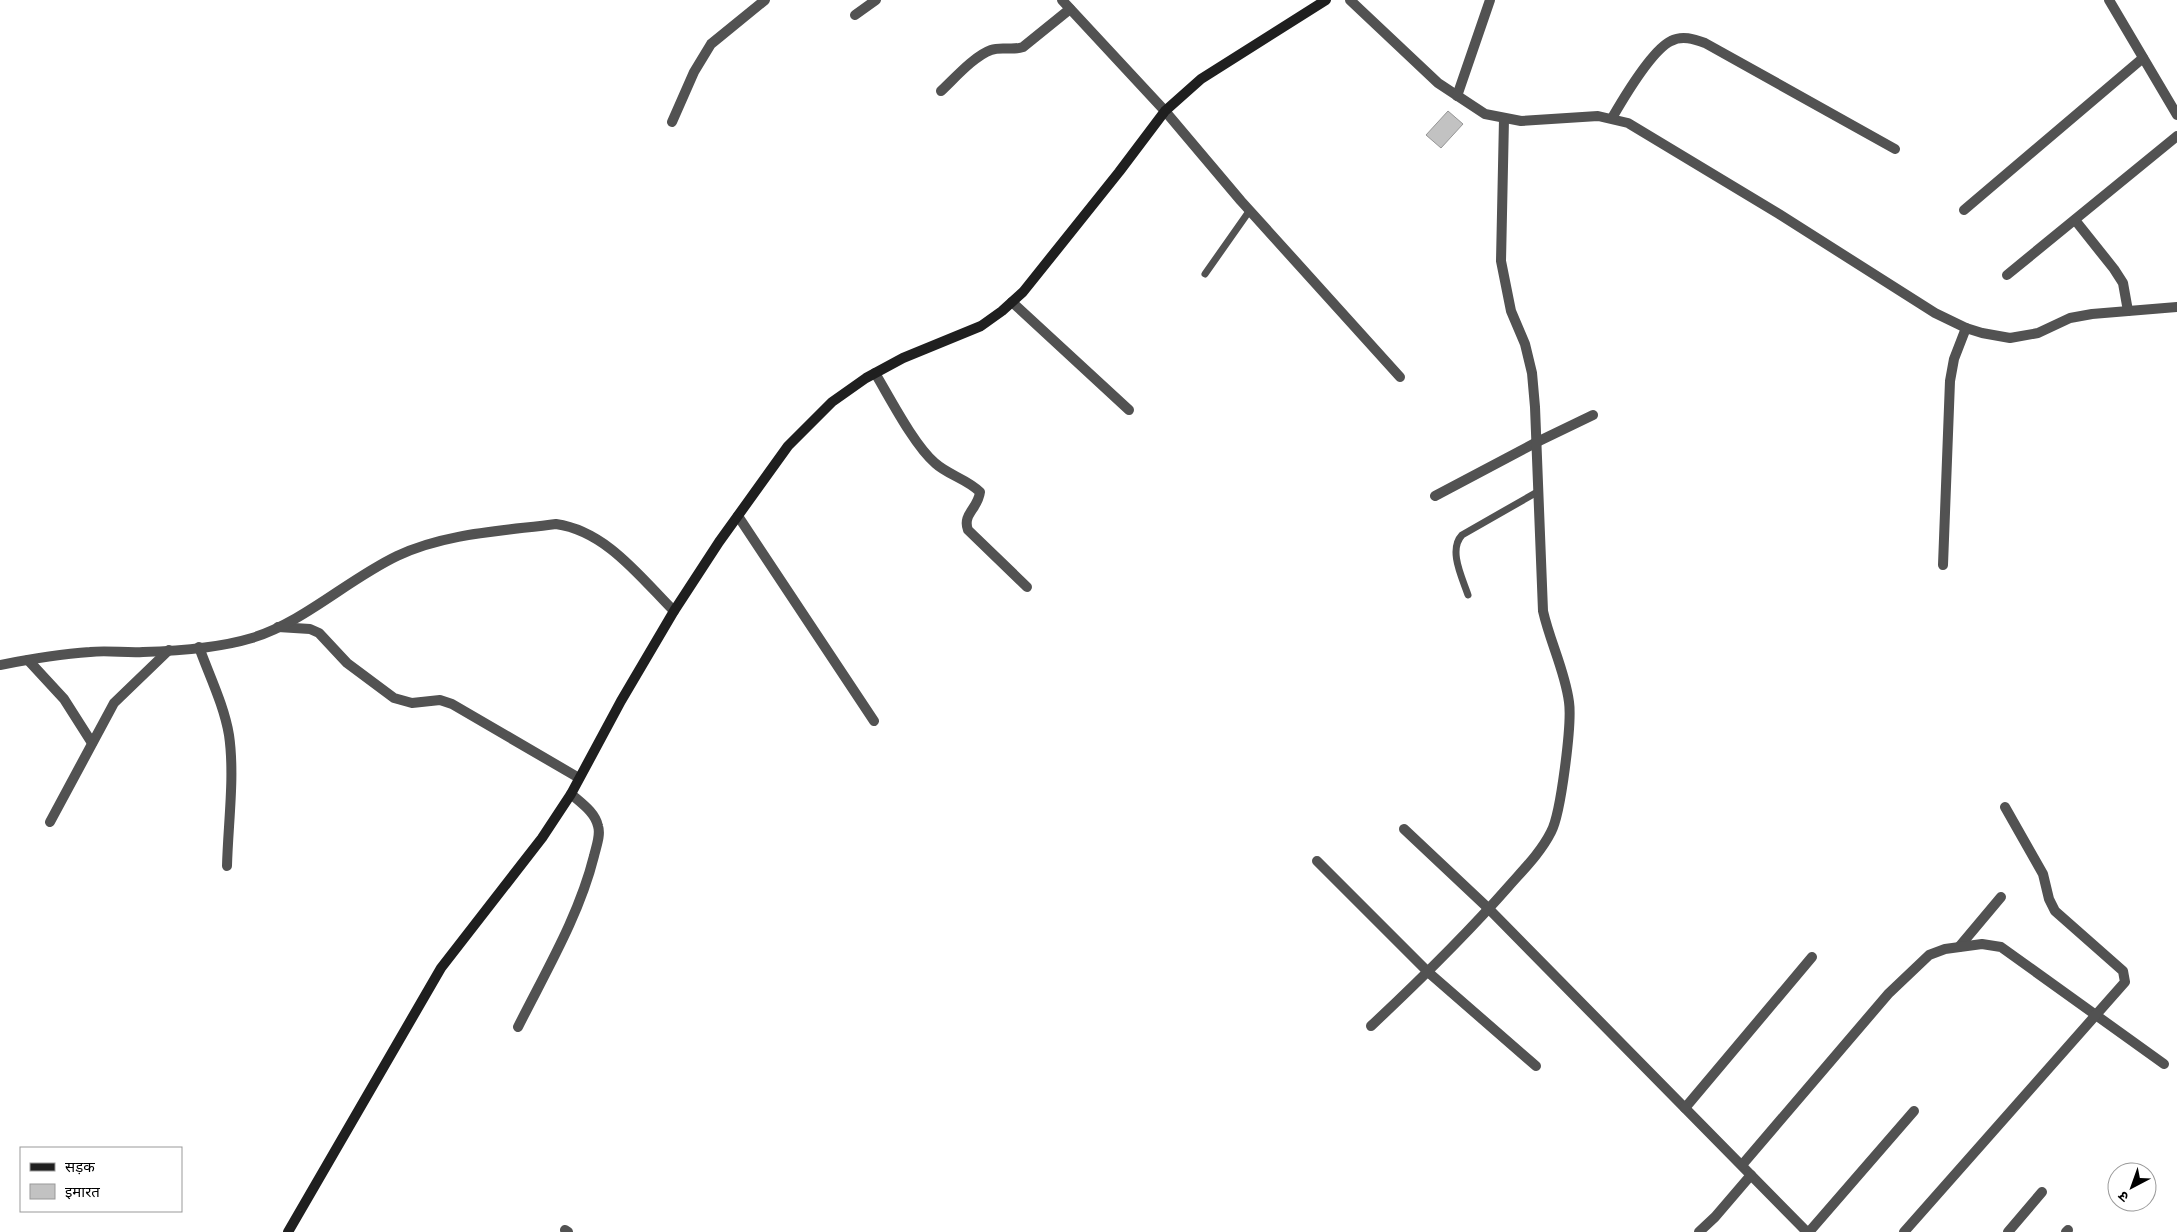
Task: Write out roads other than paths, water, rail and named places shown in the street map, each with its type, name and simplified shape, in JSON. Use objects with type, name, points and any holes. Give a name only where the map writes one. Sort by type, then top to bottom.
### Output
[{"type":"street","points":[[672,122],[694,72],[711,44],[765,0]]},
{"type":"street","points":[[855,15],[876,0]]},
{"type":"street","points":[[1062,0],[1165,111],[1250,210],[1400,377]]},
{"type":"street","points":[[288,1232],[441,968],[542,838],[571,794],[621,701],[674,612],[738,516],[788,446],[832,402],[875,373],[903,358],[981,326],[1012,302],[1023,292],[1114,180],[1165,111],[1201,79],[1326,0]]},
{"type":"street","points":[[1350,0],[1438,83],[1485,114],[1521,121],[1598,116],[1628,123],[1779,214],[1935,313],[1966,328],[2010,338],[2038,333],[2070,318],[2092,314],[2177,307]]},
{"type":"street","points":[[1457,96],[1490,0]]},
{"type":"street","points":[[2109,0],[2177,115]]},
{"type":"street","points":[[941,90],[981,55],[991,50],[1003,48],[1015,50],[1023,47],[1070,9]]},
{"type":"street","points":[[1612,118],[1628,88],[1670,41],[1682,37],[1705,43],[1895,149]]},
{"type":"street","points":[[1964,210],[2143,58]]},
{"type":"street","points":[[1372,1026],[1489,909],[1545,844],[1553,830],[1557,813],[1570,719],[1566,684],[1543,611],[1537,442],[1532,373],[1525,344],[1511,311],[1504,285],[1501,261],[1504,119]]},
{"type":"street","points":[[2007,275],[2177,136]]},
{"type":"street","points":[[2075,220],[2123,282],[2128,311]]},
{"type":"street","points":[[1012,302],[1129,410]]},
{"type":"street","points":[[1943,565],[1950,381],[1954,359],[1966,328]]},
{"type":"street","points":[[875,373],[924,453],[943,470],[974,486],[980,492],[979,501],[966,518],[968,530],[1027,587]]},
{"type":"street","points":[[1435,496],[1537,442],[1593,415]]},
{"type":"street","points":[[738,516],[874,721]]},
{"type":"street","points":[[0,665],[91,651],[143,652],[169,650],[230,644],[254,638],[278,627],[397,556],[429,544],[556,524],[573,526],[609,546],[674,612]]},
{"type":"street","points":[[278,627],[310,629],[319,633],[348,663],[394,698],[412,703],[440,700],[452,704],[580,778]]},
{"type":"street","points":[[199,647],[229,734],[227,866]]},
{"type":"street","points":[[50,822],[114,703],[169,650]]},
{"type":"street","points":[[28,660],[64,699],[92,743]]},
{"type":"street","points":[[518,1026],[567,931],[590,875],[598,839],[598,826],[591,811],[571,794]]},
{"type":"street","points":[[1904,1232],[2125,982],[2124,971],[2055,911],[2049,899],[2043,874],[2005,807]]},
{"type":"street","points":[[1404,830],[1489,909],[1808,1232],[1914,1111]]},
{"type":"street","points":[[1317,861],[1428,972],[1536,1066]]},
{"type":"street","points":[[1959,947],[2001,897]]},
{"type":"street","points":[[1742,1165],[1889,993],[1929,955],[1945,949],[1982,944],[2001,947],[2164,1064]]},
{"type":"street","points":[[1685,1108],[1812,958]]},
{"type":"street","points":[[1699,1232],[1715,1218],[1752,1176]]},
{"type":"street","points":[[2008,1232],[2042,1192]]},
{"type":"lane","points":[[1205,274],[1250,210]]},
{"type":"lane","points":[[1468,594],[1455,549],[1457,541],[1462,535],[1538,491]]}]
